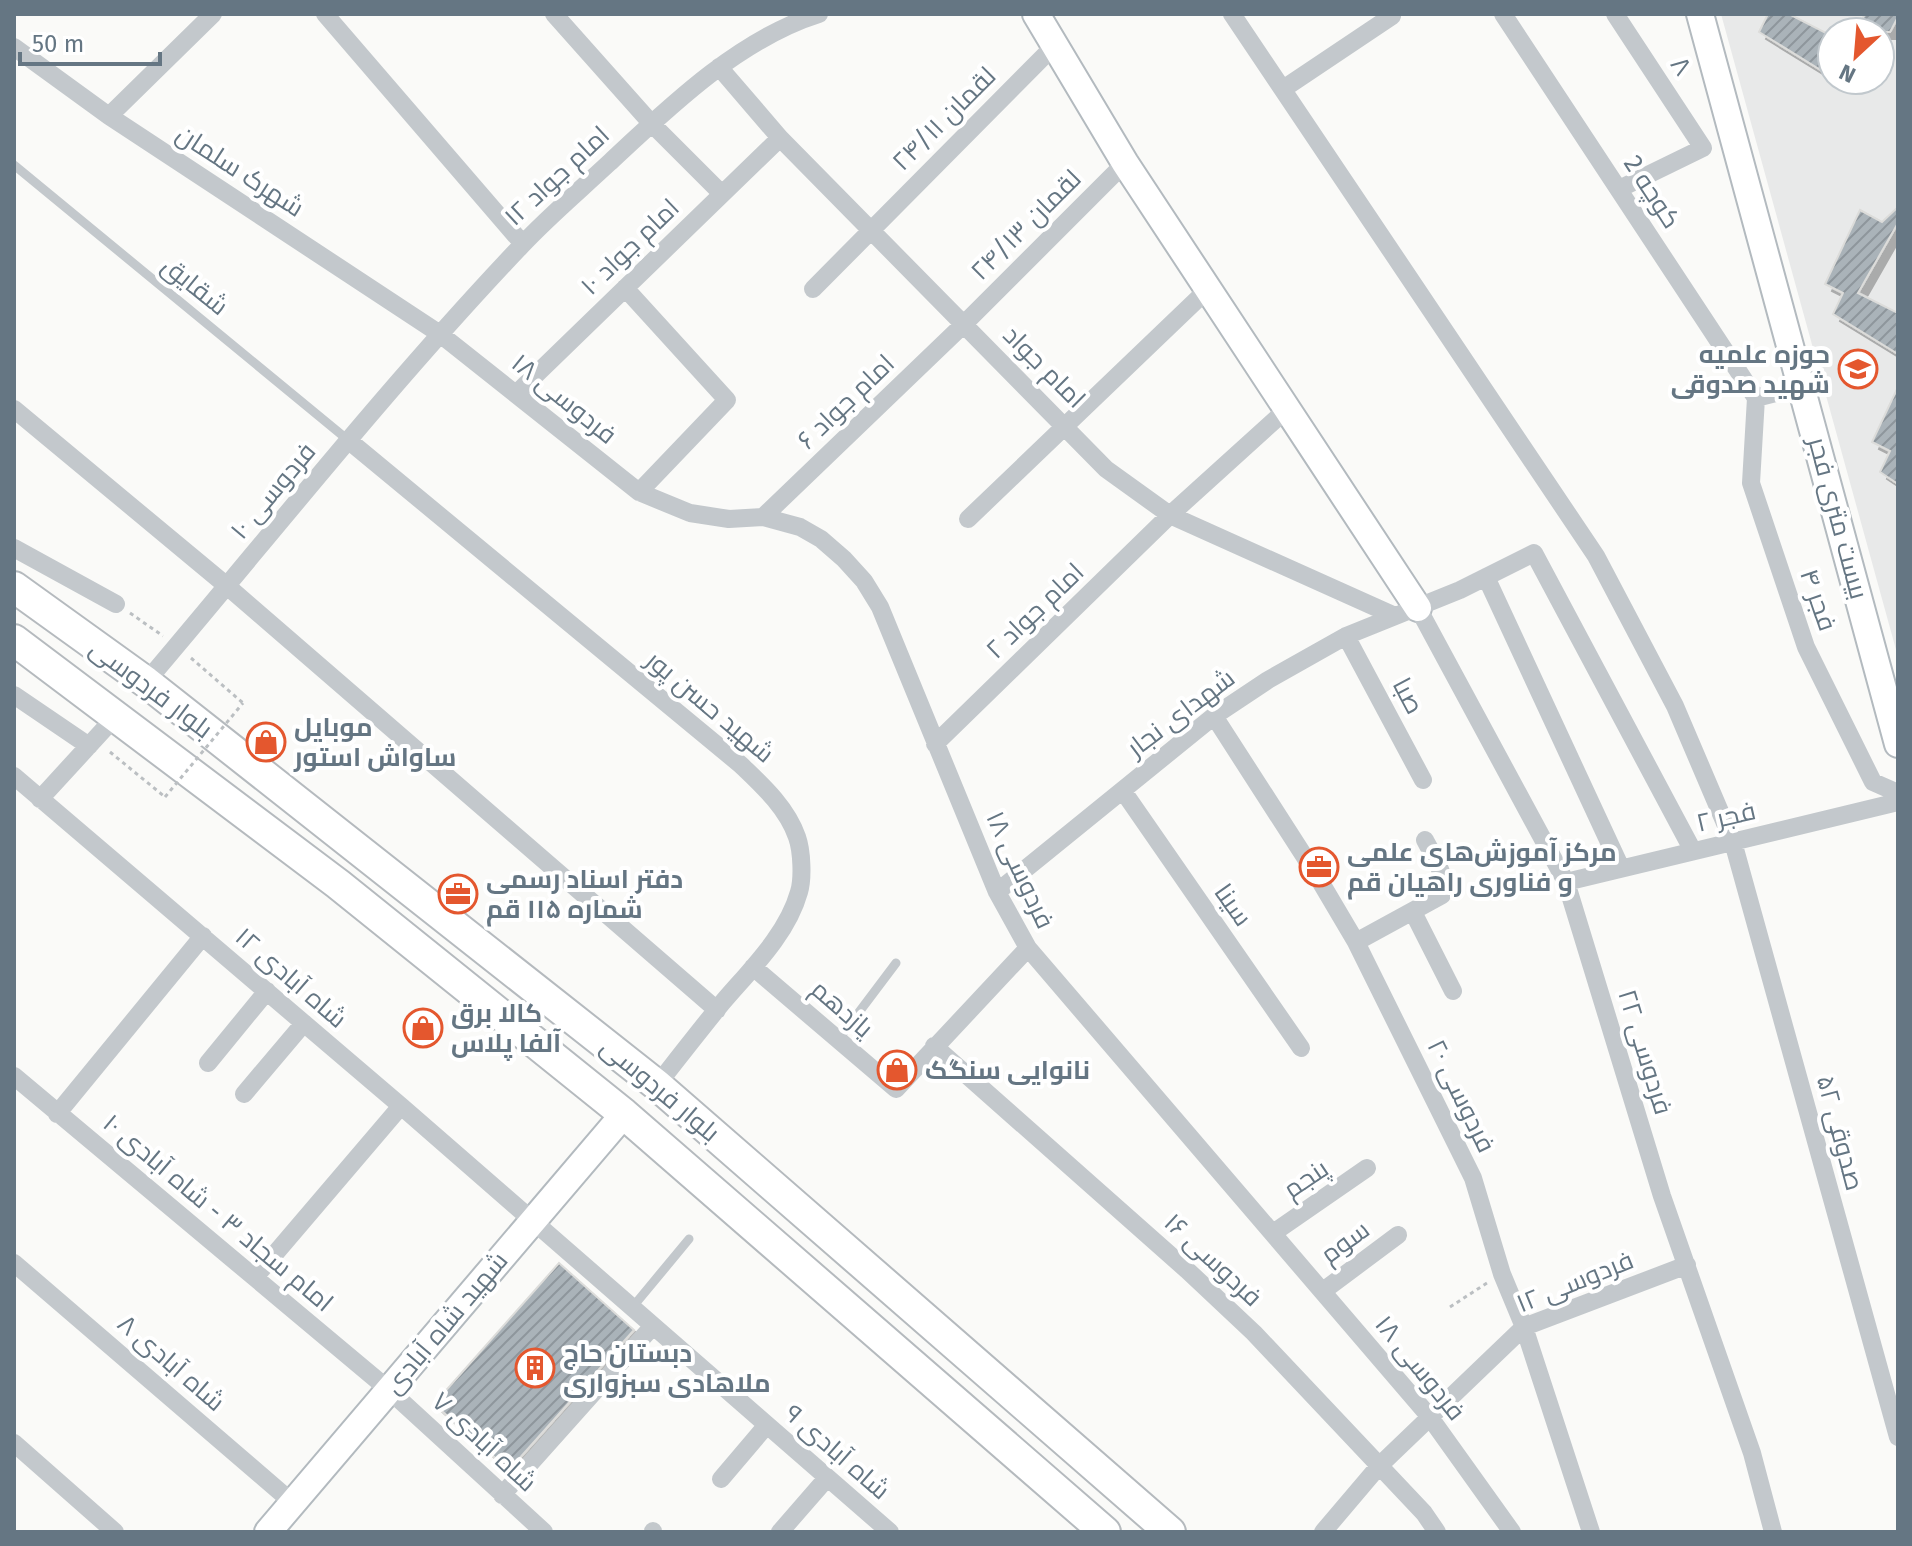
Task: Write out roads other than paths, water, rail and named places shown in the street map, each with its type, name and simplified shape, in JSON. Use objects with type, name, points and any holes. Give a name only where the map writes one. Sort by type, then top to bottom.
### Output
[{"type":"main road","name":"بلوار فردوسی","points":[[14,587],[146,682],[657,1085],[1170,1532]]},
{"type":"main road","name":"بلوار فردوسی","points":[[14,640],[338,884],[624,1114],[1105,1532]]},
{"type":"street","points":[[109,116],[213,14]]},
{"type":"street","points":[[325,14],[523,244]]},
{"type":"street","points":[[554,14],[651,123],[722,194]]},
{"type":"street","name":"امام جواد ۱۲","points":[[440,334],[523,244],[651,123],[719,67],[793,22],[819,14]]},
{"type":"street","points":[[1036,14],[1125,163],[1287,409],[1407,612]]},
{"type":"street","name":"صدوقی ۵۲","points":[[1232,14],[1596,556],[1675,706],[1733,842],[1898,1437]]},
{"type":"street","name":"کوچه 2","points":[[1503,14],[1756,398]]},
{"type":"street","name":"۸","points":[[1615,14],[1703,148],[1619,189]]},
{"type":"street","name":"بیست متری فجر","points":[[1700,14],[1898,744]]},
{"type":"street","points":[[1283,89],[1392,16]]},
{"type":"street","name":"لقمان ۲۴/۱۱","points":[[813,289],[1054,46]]},
{"type":"street","name":"شهرک سلمان","points":[[14,47],[109,116],[440,334]]},
{"type":"street","name":"امام جواد","points":[[719,67],[780,138],[1106,469],[1170,515],[1407,612]]},
{"type":"street","name":"امام جواد ۱۰","points":[[517,393],[780,138]]},
{"type":"street","name":"لقمان ۲۴/۱۳","points":[[964,324],[1125,163]]},
{"type":"street","points":[[625,288],[727,400],[639,492]]},
{"type":"street","points":[[968,519],[1207,290]]},
{"type":"street","name":"امام جواد ۶","points":[[763,517],[964,324]]},
{"type":"street","name":"فردوسی ۱۸","points":[[440,334],[639,492],[690,513],[729,519],[763,517],[800,527],[821,539],[864,581],[880,607],[997,892],[1028,948],[1429,1416],[1512,1532]]},
{"type":"street","name":"فردوسی ۱۰","points":[[146,682],[440,334]]},
{"type":"street","points":[[1756,398],[1803,386]]},
{"type":"street","name":"فجر ۴","points":[[1756,398],[1751,483],[1806,647],[1873,782],[1898,793]]},
{"type":"street","points":[[14,409],[227,586],[717,1010]]},
{"type":"street","name":"امام جواد ۲","points":[[935,744],[1170,515],[1287,409]]},
{"type":"street","name":"شهید حسن پور","points":[[348,440],[741,765],[767,790],[787,816],[798,840],[800,890],[788,919],[657,1085]]},
{"type":"street","points":[[14,548],[116,604]]},
{"type":"street","name":"شهدای نجار","points":[[997,892],[1214,716],[1268,680],[1346,636],[1407,612],[1534,553],[1693,851]]},
{"type":"street","points":[[1486,577],[1621,868]]},
{"type":"street","name":"فردوسی ۲۲","points":[[1407,612],[1566,882],[1662,1196],[1752,1453],[1773,1532]]},
{"type":"street","name":"صبا","points":[[1346,636],[1423,780]]},
{"type":"street","points":[[14,695],[91,743]]},
{"type":"street","points":[[40,799],[117,715]]},
{"type":"street","name":"فردوسی ۲۰","points":[[1214,716],[1356,942],[1473,1178],[1502,1274],[1524,1327],[1591,1532]]},
{"type":"street","name":"شاه آبادی ۱۲","points":[[14,776],[533,1220]]},
{"type":"street","name":"سینا","points":[[1123,791],[1301,1048]]},
{"type":"street","name":"فجر ۲","points":[[1566,882],[1898,802]]},
{"type":"street","points":[[1356,942],[1442,895],[1445,888],[1425,840]]},
{"type":"street","points":[[1413,912],[1453,991]]},
{"type":"street","points":[[57,1114],[203,936]]},
{"type":"street","name":"یازدهم","points":[[753,967],[896,1089],[1028,948]]},
{"type":"street","points":[[208,1063],[267,991]]},
{"type":"street","points":[[244,1094],[304,1023]]},
{"type":"street","name":"فردوسی ۱۶","points":[[934,1046],[1254,1333],[1424,1513],[1437,1532]]},
{"type":"street","name":"امام سجاد ۳ - شاه آبادی ۱۰","points":[[14,1076],[389,1390]]},
{"type":"street","points":[[256,1276],[401,1106]]},
{"type":"street","name":"شهید شاه آبادی","points":[[277,1529],[293,1503],[624,1114]]},
{"type":"street","name":"پنجم","points":[[1273,1233],[1367,1168]]},
{"type":"street","name":"شاه آبادی ۹","points":[[533,1220],[631,1309],[890,1532]]},
{"type":"street","name":"سوم","points":[[1323,1291],[1398,1235]]},
{"type":"street","name":"شاه آبادی ۸","points":[[14,1263],[293,1503]]},
{"type":"street","name":"فردوسی ۱۲","points":[[1323,1532],[1379,1466],[1524,1327],[1687,1265]]},
{"type":"street","points":[[502,1495],[652,1327]]},
{"type":"street","name":"شاه آبادی ۷","points":[[389,1390],[544,1532]]},
{"type":"street","points":[[721,1479],[766,1426]]},
{"type":"street","points":[[14,1443],[115,1532]]},
{"type":"street","points":[[780,1532],[827,1478]]},
{"type":"lane","name":"شقایق","points":[[14,165],[348,440]]},
{"type":"lane","points":[[838,1040],[896,963]]},
{"type":"lane","points":[[631,1309],[689,1239]]},
{"type":"place","name":"حوزه علمیه شهید صدوقی","points":[[1858,369]]},
{"type":"place","name":"موبایل ساواش استور","points":[[266,742]]},
{"type":"place","name":"مرکز آموزش‌های علمی و فناوری راهیان قم","points":[[1319,867]]},
{"type":"place","name":"دفتر اسناد رسمی شماره ۱۱۵ قم","points":[[458,894]]},
{"type":"place","name":"کالا برق آلفا پلاس","points":[[423,1028]]},
{"type":"place","name":"نانوایی سنگک","points":[[897,1070]]},
{"type":"place","name":"دبستان حاج ملاهادی سبزواری","points":[[535,1368]]}]
